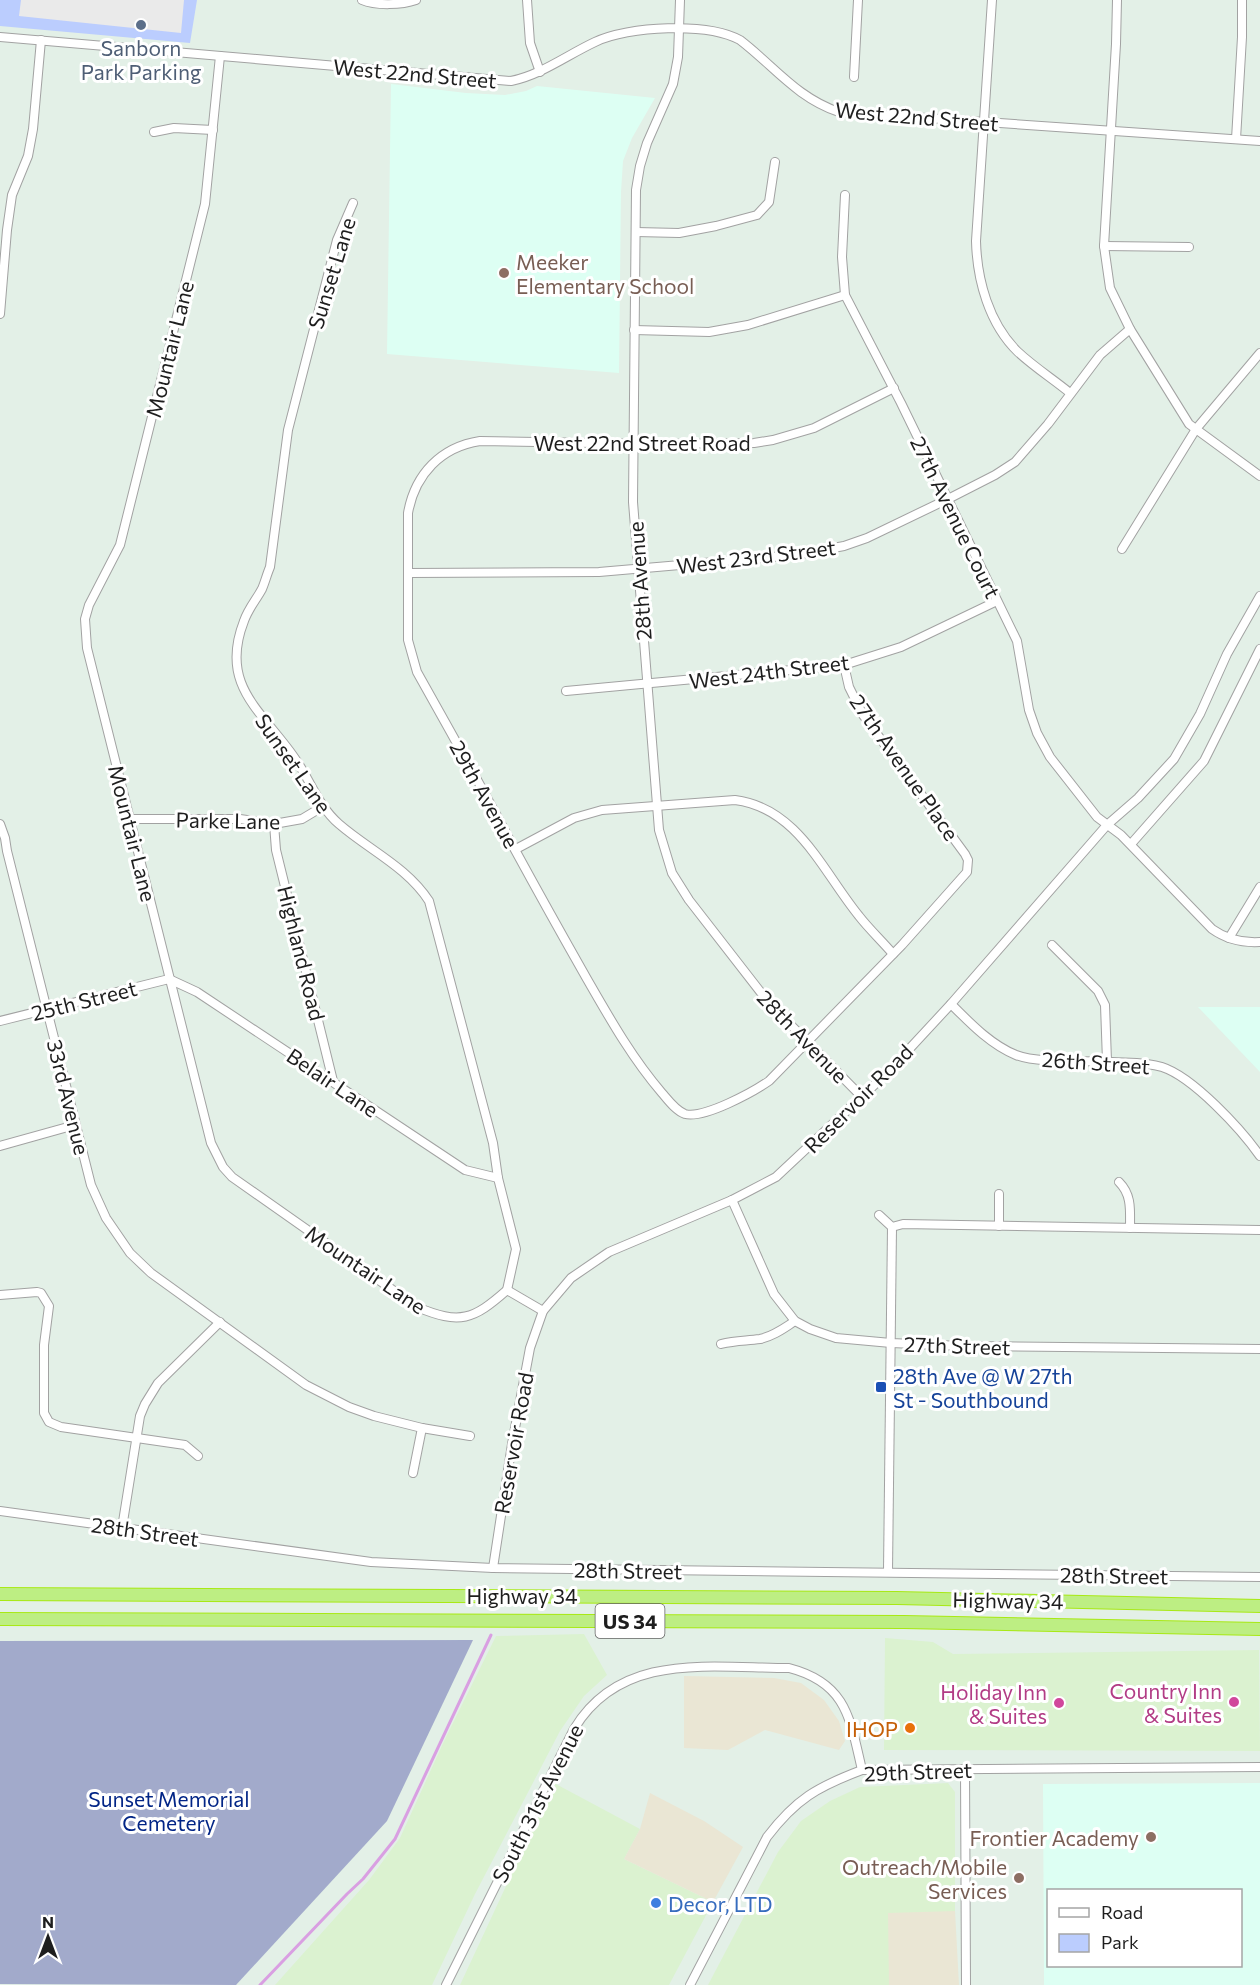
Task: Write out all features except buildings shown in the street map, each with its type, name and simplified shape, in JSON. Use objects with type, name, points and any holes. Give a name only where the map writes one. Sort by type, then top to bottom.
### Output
[{"type":"highway","name":"Highway 34","points":[[0,1594],[897,1598],[1260,1605]]},
{"type":"highway","name":"Highway 34","points":[[0,1618],[892,1622],[1260,1629]]},
{"type":"street","points":[[362,0],[370,3],[408,3],[416,0]]},
{"type":"street","points":[[527,0],[530,43],[540,72]]},
{"type":"street","name":"28th Avenue","points":[[680,0],[678,57],[673,84],[647,143],[636,190],[633,502],[659,830],[665,854],[680,888],[754,986],[862,1097]]},
{"type":"street","points":[[854,77],[858,0]]},
{"type":"street","points":[[992,0],[976,241],[979,278],[994,316],[1006,338],[1018,352],[1070,393]]},
{"type":"street","points":[[1117,0],[1104,246],[1110,288],[1130,329],[1190,424],[1260,476]]},
{"type":"street","points":[[1236,139],[1242,0]]},
{"type":"street","name":"West 22nd Street","points":[[0,37],[496,81],[521,79],[540,72],[597,41],[617,33],[679,29],[706,30],[731,35],[753,50],[804,96],[817,104],[839,112],[1260,141]]},
{"type":"street","points":[[0,314],[4,230],[12,195],[28,156],[33,129],[41,40]]},
{"type":"street","name":"Mountair Lane","points":[[220,56],[205,204],[120,545],[89,605],[85,619],[87,648],[211,1143],[223,1167],[232,1177],[417,1307],[437,1316],[451,1318],[470,1316],[507,1290]]},
{"type":"street","points":[[154,132],[174,128],[213,130]]},
{"type":"street","points":[[636,232],[679,232],[716,226],[757,215],[769,202],[775,162]]},
{"type":"street","name":"27th Avenue Court","points":[[845,195],[842,257],[845,295],[894,388],[1017,641],[1029,710],[1037,733],[1050,757],[1097,817],[1131,844],[1212,929],[1229,938]]},
{"type":"street","name":"Sunset Lane","points":[[353,203],[337,240],[288,430],[270,567],[262,588],[245,618],[237,644],[238,672],[249,701],[295,758],[322,807],[339,824],[405,874],[421,889],[429,901],[493,1143],[498,1178],[516,1249],[507,1290]]},
{"type":"street","points":[[1104,246],[1189,247]]},
{"type":"street","points":[[634,330],[709,332],[748,325],[845,295]]},
{"type":"street","name":"West 23rd Street","points":[[408,573],[599,572],[821,552],[867,538],[995,475],[1015,462],[1048,424],[1100,355],[1130,329]]},
{"type":"street","points":[[1122,549],[1196,429],[1260,353]]},
{"type":"street","name":"West 22nd Street Road","points":[[452,449],[464,443],[480,441],[728,445],[773,440],[814,428],[894,388]]},
{"type":"street","name":"29th Avenue","points":[[452,449],[426,471],[413,492],[408,513],[408,640],[417,672],[623,1043],[667,1099],[679,1111],[687,1114],[706,1111],[754,1092],[769,1081],[808,1041]]},
{"type":"street","name":"Reservoir Road","points":[[493,1568],[512,1444],[530,1348],[543,1311],[571,1278],[609,1252],[732,1200],[776,1177],[887,1073],[951,1004],[1107,825],[1164,771],[1184,746],[1227,654],[1260,596]]},
{"type":"street","name":"West 24th Street","points":[[566,691],[844,665],[901,647],[997,601]]},
{"type":"street","points":[[1131,844],[1204,761],[1260,649]]},
{"type":"street","name":"27th Avenue Place","points":[[844,665],[849,687],[864,715],[965,854],[969,868],[965,876],[893,954]]},
{"type":"street","points":[[516,849],[580,816],[602,810],[735,800],[772,811],[789,824],[801,838],[859,916],[893,954],[808,1041]]},
{"type":"street","name":"Parke Lane","points":[[130,819],[240,819],[274,824],[302,819],[322,807]]},
{"type":"street","name":"33rd Avenue","points":[[0,824],[91,1185],[106,1218],[130,1253],[151,1273],[306,1385],[358,1410],[422,1428],[470,1436]]},
{"type":"street","name":"Highland Road","points":[[274,824],[276,850],[333,1081]]},
{"type":"street","points":[[1260,887],[1229,938],[1260,942]]},
{"type":"street","points":[[1052,945],[1098,990],[1105,1005],[1107,1061]]},
{"type":"street","name":"Belair Lane","points":[[169,979],[197,992],[465,1170],[498,1178]]},
{"type":"street","name":"25th Street","points":[[0,1021],[169,979]]},
{"type":"street","name":"26th Street","points":[[951,1004],[989,1038],[1017,1055],[1028,1058],[1151,1064],[1178,1073],[1212,1102],[1260,1155]]},
{"type":"street","points":[[0,1146],[75,1125]]},
{"type":"street","points":[[1119,1182],[1130,1200],[1130,1228]]},
{"type":"street","points":[[999,1194],[999,1226]]},
{"type":"street","name":"27th Street","points":[[732,1200],[768,1285],[795,1321],[836,1338],[891,1343],[1031,1347],[1260,1349]]},
{"type":"street","points":[[879,1215],[892,1227],[888,1571]]},
{"type":"street","points":[[892,1227],[903,1224],[1260,1230]]},
{"type":"street","points":[[507,1290],[543,1311]]},
{"type":"street","points":[[0,1295],[37,1292],[45,1296],[49,1306],[44,1345],[44,1413],[54,1425],[185,1445],[198,1456]]},
{"type":"street","points":[[721,1344],[735,1340],[759,1339],[776,1334],[795,1321]]},
{"type":"street","points":[[122,1528],[140,1416],[150,1393],[220,1322]]},
{"type":"street","points":[[413,1473],[422,1428]]},
{"type":"street","name":"28th Street","points":[[0,1511],[371,1562],[493,1568],[1260,1577]]},
{"type":"street","name":"South 31st Avenue","points":[[446,1985],[574,1729],[587,1710],[612,1688],[624,1681],[657,1670],[683,1667],[789,1668],[801,1671],[827,1687],[845,1706],[862,1770]]},
{"type":"street","name":"29th Street","points":[[690,1985],[767,1838],[781,1818],[818,1789],[862,1770],[1260,1767]]},
{"type":"street","points":[[965,1769],[966,1985]]},
{"type":"shaded area","name":"Sanborn Park Parking","points":[[21,0],[184,0],[181,33],[19,16]]},
{"type":"shaded area","name":"Meeker Elementary School","points":[[391,84],[505,95],[526,91],[537,86],[655,98],[632,138],[623,161],[619,373],[387,354]]},
{"type":"shaded area","points":[[1198,1007],[1260,1007],[1260,1072]]},
{"type":"shaded area","points":[[584,1634],[607,1675],[584,1696],[560,1731],[475,1894],[432,1985],[275,1985],[369,1880],[400,1838],[445,1739],[496,1636]]},
{"type":"shaded area","points":[[885,1638],[933,1642],[953,1654],[1259,1650],[1260,1751],[884,1750]]},
{"type":"shaded area","points":[[684,1676],[774,1678],[801,1683],[824,1700],[839,1721],[845,1741],[839,1750],[765,1730],[728,1750],[684,1748]]},
{"type":"shaded area","points":[[554,1783],[640,1829],[624,1859],[713,1902],[669,1985],[460,1985]]},
{"type":"shaded area","points":[[948,1783],[955,1792],[955,1912],[889,1985],[708,1985],[778,1852],[801,1821],[830,1801],[860,1787]]},
{"type":"shaded area","name":"Frontier Academy","points":[[1260,1783],[1260,1985],[1044,1985],[1043,1784]]},
{"type":"shaded area","points":[[650,1793],[704,1821],[743,1847],[713,1902],[624,1859],[640,1829]]},
{"type":"shaded area","points":[[955,1911],[959,1985],[889,1985],[888,1913]]},
{"type":"green space","points":[[0,0],[197,0],[190,43],[0,26]]},
{"type":"green space","name":"Sunset Memorial Cemetery","points":[[473,1640],[387,1821],[236,1985],[0,1984],[0,1641]]},
{"type":"waterway","points":[[260,1985],[363,1879],[395,1839],[491,1635]]},
{"type":"place","name":"Sanborn Park Parking","points":[[141,25]]},
{"type":"place","name":"Meeker Elementary School","points":[[504,273]]},
{"type":"place","name":"28th Ave @ W 27th St - Southbound","points":[[881,1387]]},
{"type":"place","name":"Country Inn & Suites","points":[[1234,1702]]},
{"type":"place","name":"Holiday Inn & Suites","points":[[1059,1703]]},
{"type":"place","name":"IHOP","points":[[910,1728]]},
{"type":"place","name":"Frontier Academy","points":[[1151,1837]]},
{"type":"place","name":"Outreach/Mobile Services","points":[[1019,1878]]},
{"type":"place","name":"Decor, LTD","points":[[656,1903]]}]
